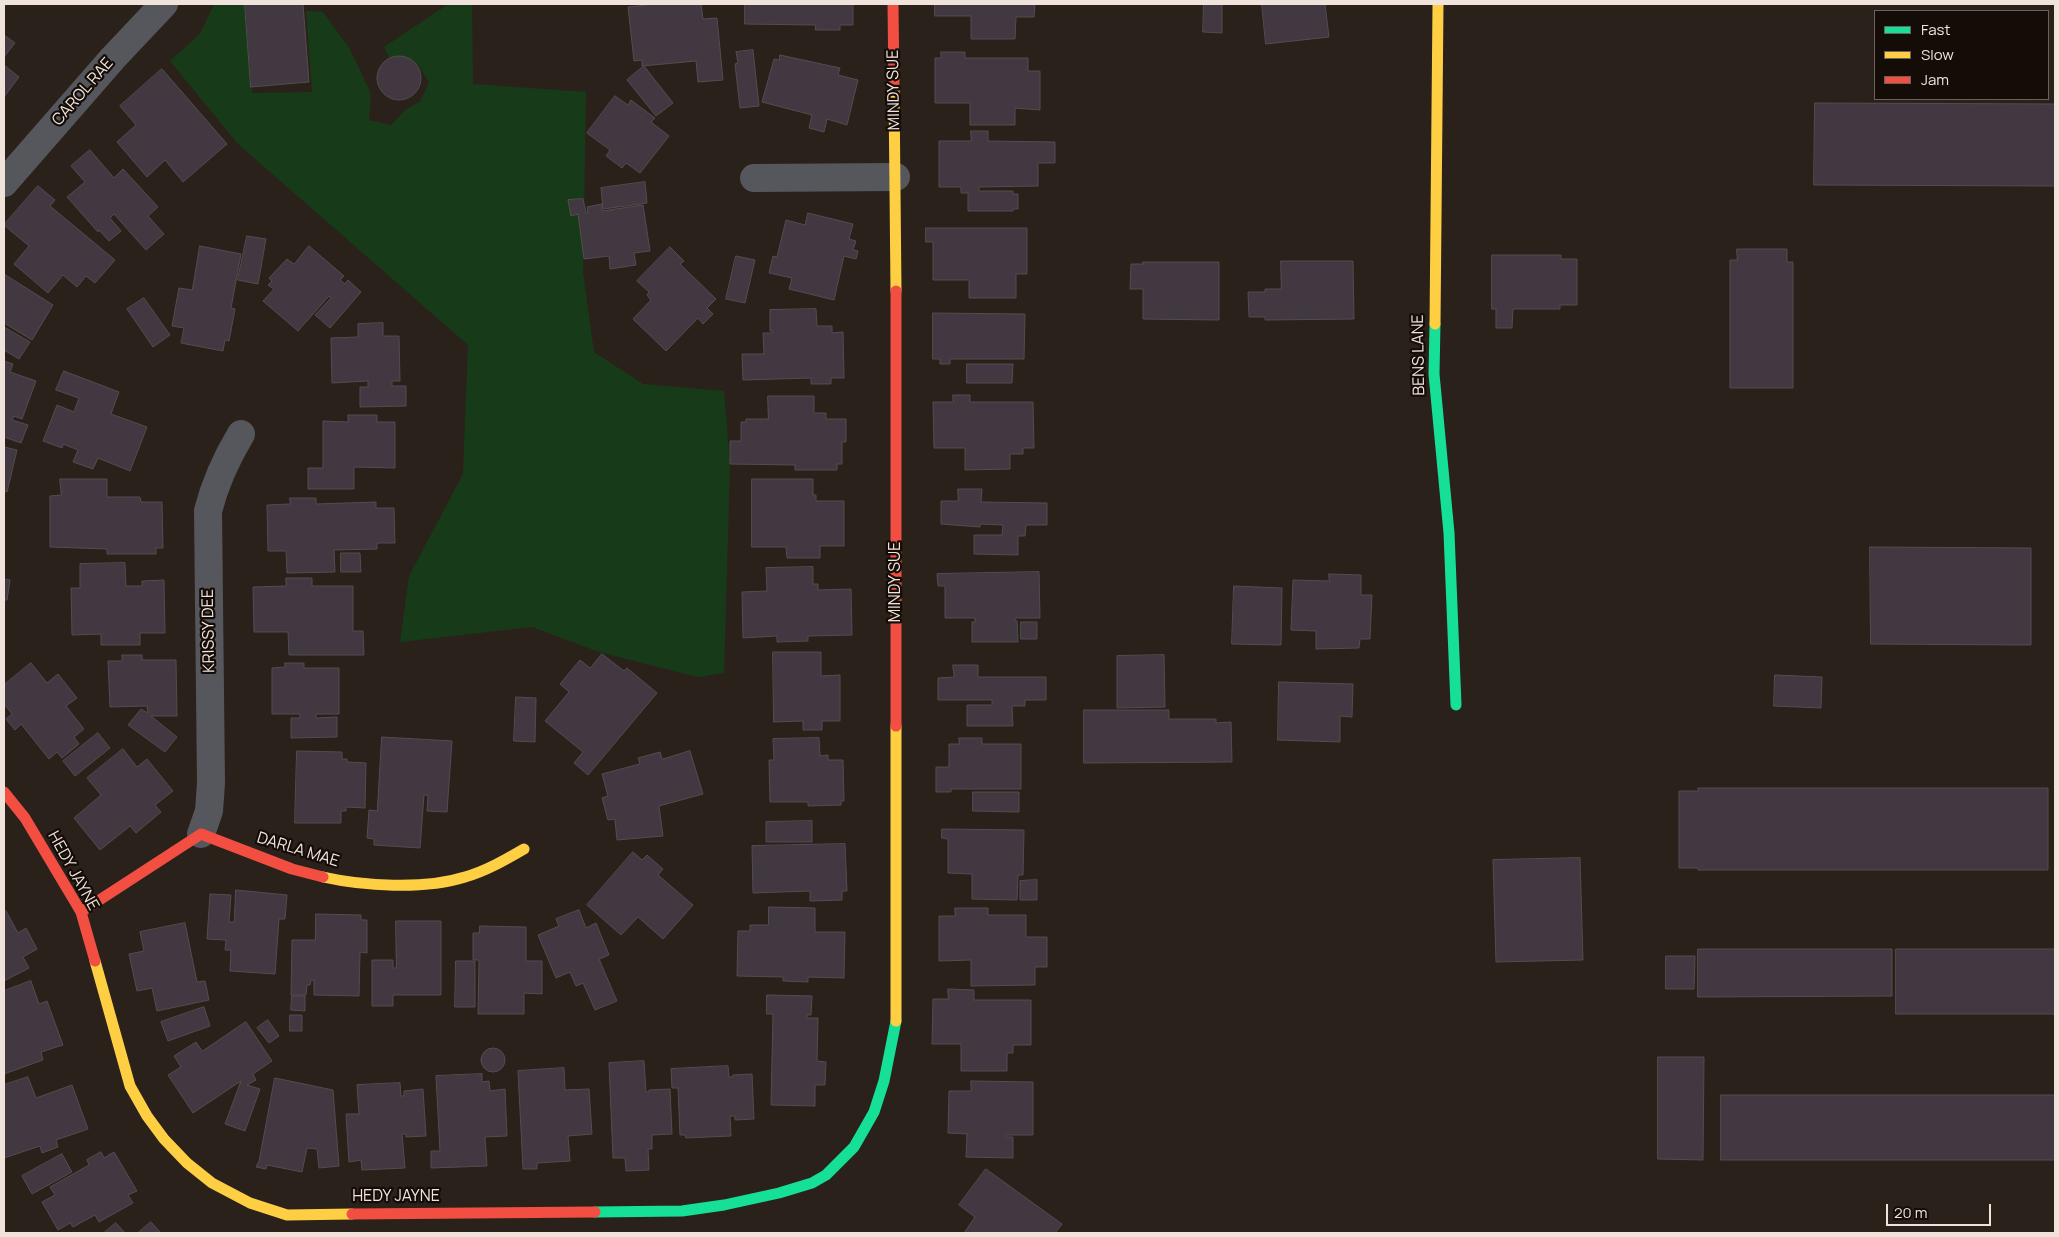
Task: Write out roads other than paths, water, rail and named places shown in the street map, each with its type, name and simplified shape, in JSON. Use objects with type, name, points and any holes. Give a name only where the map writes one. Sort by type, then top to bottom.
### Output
[{"type":"street","name":"CAROL RAE","points":[[4,182],[113,58],[164,4]]},
{"type":"street","name":"MINDY SUE","points":[[893,4],[896,176],[897,987]]},
{"type":"street","name":"BENS LANE","points":[[1438,4],[1434,374],[1449,533],[1456,705]]},
{"type":"street","points":[[754,178],[896,176]]},
{"type":"street","name":"KRISSY DEE","points":[[201,834],[208,810],[211,783],[208,511],[216,483],[228,455],[240,434]]},
{"type":"street","name":"HEDY JAYNE","points":[[4,792],[25,818],[81,912],[130,1086],[147,1116],[164,1139],[187,1163],[212,1183],[250,1203],[287,1215],[682,1211],[734,1205],[815,1182],[841,1163],[859,1142],[878,1102],[887,1070],[896,1022],[897,987]]},
{"type":"street","points":[[81,912],[201,834]]},
{"type":"street","name":"DARLA MAE","points":[[201,834],[292,869],[349,883],[385,885],[431,883],[463,878],[493,867],[524,849]]}]
